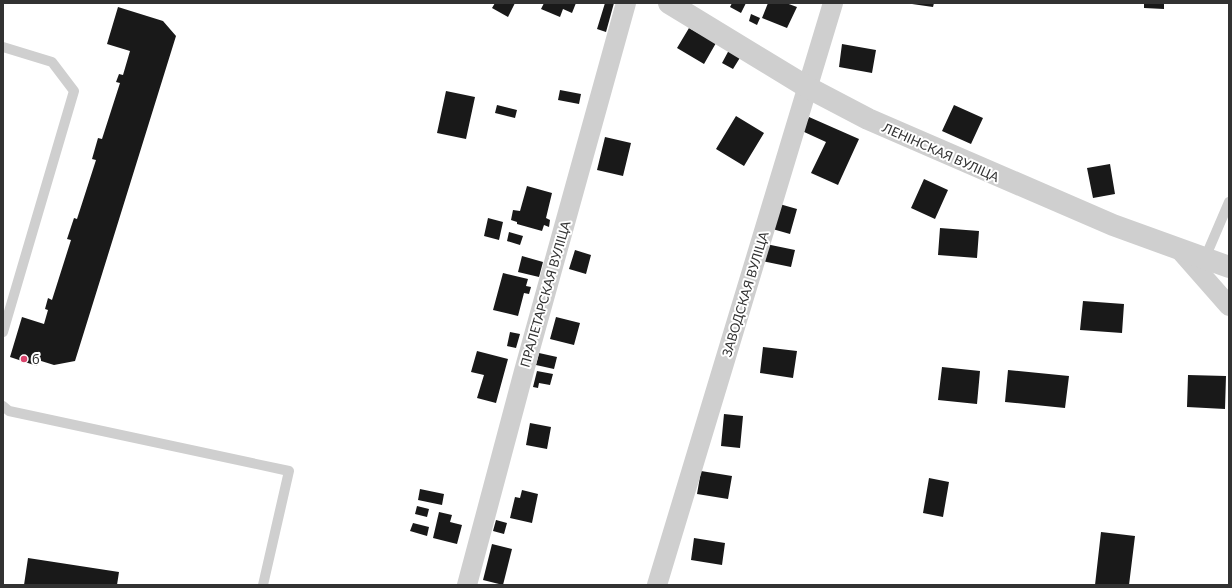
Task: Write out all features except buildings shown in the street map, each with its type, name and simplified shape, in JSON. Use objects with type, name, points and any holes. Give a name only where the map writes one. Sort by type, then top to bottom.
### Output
[{"type":"street","name":"ПРАЛЕТАРСКАЯ ВУЛІЦА","points":[[467,585],[522,379],[626,3]]},
{"type":"street","name":"ЛЕНІНСКАЯ ВУЛІЦА","points":[[669,3],[807,87],[868,120],[1113,226],[1229,267]]},
{"type":"street","name":"ЗАВОДСКАЯ ВУЛІЦА","points":[[657,585],[833,3]]},
{"type":"street","points":[[1178,248],[1229,306]]},
{"type":"lane","points":[[3,47],[52,62],[74,91],[3,332]]},
{"type":"lane","points":[[1205,258],[1229,202]]},
{"type":"lane","points":[[3,406],[9,411],[289,471],[263,585]]},
{"type":"place","name":"б","points":[[24,359]]}]
